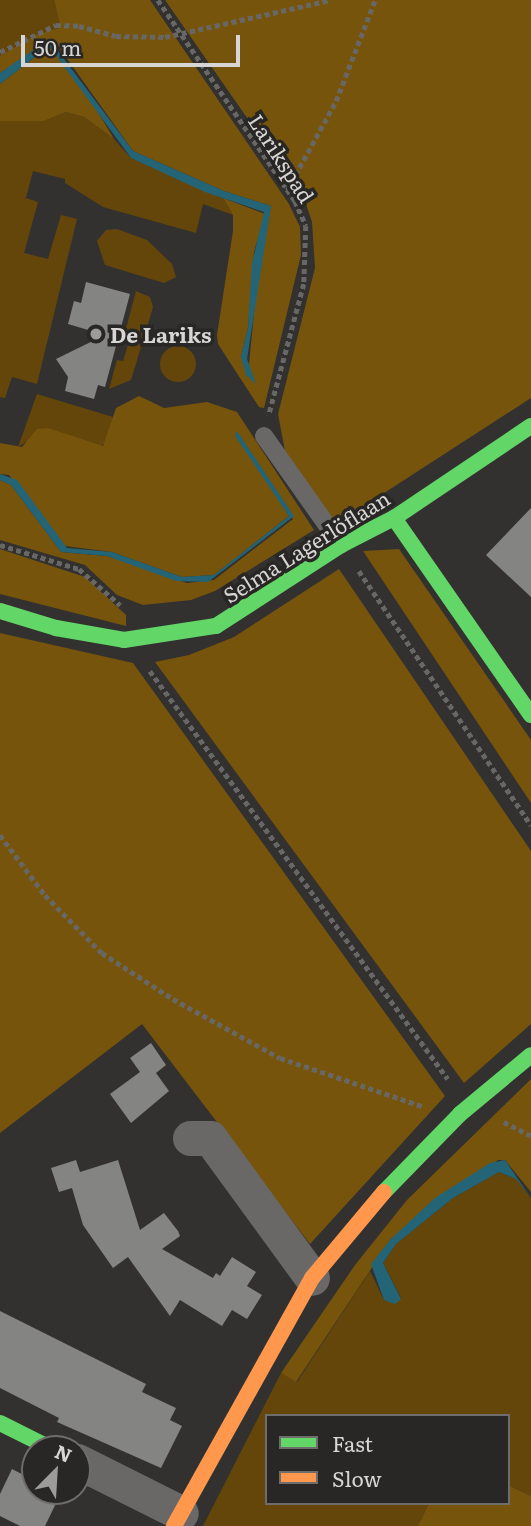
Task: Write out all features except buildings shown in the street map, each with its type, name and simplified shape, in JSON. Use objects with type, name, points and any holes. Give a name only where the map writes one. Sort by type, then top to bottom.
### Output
[{"type":"street","name":"Selma Lagerlöflaan","points":[[0,611],[86,635],[137,640],[189,634],[227,620],[341,545],[394,518],[525,430]]},
{"type":"street","points":[[394,518],[531,716]]},
{"type":"street","points":[[91,1469],[178,1520],[312,1278],[394,1181],[466,1109],[531,1055]]},
{"type":"street","points":[[190,1138],[210,1138],[312,1278]]},
{"type":"street","points":[[0,1423],[24,1435]]},
{"type":"lane","points":[[525,430],[531,452]]},
{"type":"lane","points":[[264,436],[341,545]]},
{"type":"path","name":"Larikspad","points":[[158,0],[287,190],[306,226],[307,256],[264,436]]},
{"type":"path","points":[[0,52],[56,25],[79,26],[116,36],[181,35],[331,0]]},
{"type":"path","points":[[287,190],[336,101],[375,0]]},
{"type":"path","points":[[0,545],[88,574],[130,612],[137,640],[152,674],[445,1076],[466,1109]]},
{"type":"path","points":[[341,545],[531,825]]},
{"type":"path","points":[[0,835],[45,895],[102,953],[173,999],[280,1058],[466,1109]]},
{"type":"shaded area","points":[[0,0],[54,0],[62,29],[37,34],[0,56]]},
{"type":"shaded area","points":[[54,0],[150,0],[289,204],[300,227],[301,255],[264,408],[259,407],[218,344],[217,335],[233,231],[233,215],[223,198],[265,214],[254,252],[248,328],[241,357],[249,364],[259,263],[271,206],[224,191],[133,151],[53,39],[0,73],[0,56],[37,34],[61,28]]},
{"type":"shaded area","points":[[165,0],[531,0],[531,398],[344,519],[330,517],[285,451],[278,414],[315,268],[312,222],[305,201]]},
{"type":"shaded area","points":[[49,46],[95,107],[114,139],[84,117],[66,112],[44,121],[0,121],[0,84]]},
{"type":"shaded area","points":[[66,112],[84,117],[114,139],[131,158],[223,198],[233,215],[203,204],[196,233],[103,207],[65,183],[65,179],[33,171],[26,198],[38,202],[24,253],[48,259],[61,215],[77,219],[37,384],[12,377],[5,398],[0,397],[0,121],[44,121]]},
{"type":"shaded area","points":[[117,229],[147,240],[172,264],[176,277],[164,283],[105,265],[97,241],[106,230]]},
{"type":"shaded area","points":[[136,291],[150,297],[153,307],[131,380],[109,389],[117,360],[123,361],[129,342],[123,340]]},
{"type":"shaded area","points":[[178,346],[190,352],[196,364],[190,376],[178,382],[166,376],[160,364],[166,352]]},
{"type":"shaded area","points":[[37,394],[113,417],[106,443],[98,447],[48,428],[18,447]]},
{"type":"shaded area","points":[[139,396],[164,408],[207,402],[237,412],[314,530],[215,591],[191,600],[143,605],[117,595],[85,565],[0,540],[0,480],[11,485],[61,552],[107,556],[187,583],[214,580],[293,519],[235,431],[289,516],[214,575],[182,577],[112,552],[65,546],[9,475],[0,474],[0,443],[22,447],[37,429],[48,428],[103,446],[116,408]]},
{"type":"shaded area","points":[[0,549],[85,577],[126,615],[126,626],[0,594]]},
{"type":"shaded area","points":[[399,549],[531,740],[531,803],[363,551]]},
{"type":"shaded area","points":[[339,569],[531,851],[531,1024],[464,1083],[155,662],[189,655],[234,637]]},
{"type":"shaded area","points":[[0,633],[133,663],[445,1096],[310,1244],[142,1024],[0,1133]]},
{"type":"shaded area","points":[[531,1079],[531,1192],[505,1160],[498,1160],[391,1239],[296,1382],[281,1373],[355,1265],[407,1200]]},
{"type":"shaded area","points":[[499,1172],[516,1179],[531,1198],[531,1496],[510,1486],[510,1414],[265,1414],[265,1505],[428,1505],[418,1526],[203,1526],[281,1373],[297,1382],[370,1271],[384,1300],[401,1298],[383,1263],[396,1244],[453,1198]]},
{"type":"shaded area","points":[[510,1486],[531,1496],[531,1526],[418,1526],[428,1505],[510,1505]]},
{"type":"water","points":[[49,39],[133,151],[224,191],[271,206],[247,359],[256,384],[246,375],[241,357],[248,328],[252,263],[264,212],[205,192],[131,158],[49,46],[0,84],[0,73]]},
{"type":"water","points":[[237,431],[294,516],[208,582],[176,581],[107,556],[61,552],[11,485],[0,480],[0,474],[17,480],[67,548],[112,552],[182,577],[214,575],[289,516],[235,436]]},
{"type":"water","points":[[505,1160],[531,1198],[516,1179],[499,1172],[453,1198],[396,1244],[383,1263],[401,1299],[395,1304],[384,1300],[371,1264],[391,1239],[435,1198],[490,1163]]},
{"type":"traffic: fast","points":[[0,611],[56,628],[124,640],[216,626],[341,545],[394,518],[531,426]]},
{"type":"traffic: fast","points":[[394,518],[531,715]]},
{"type":"traffic: fast","points":[[384,1192],[460,1114],[531,1055]]},
{"type":"traffic: fast","points":[[0,1423],[24,1435]]},
{"type":"traffic: slow","points":[[174,1526],[312,1278],[384,1192]]},
{"type":"place","name":"De Lariks","points":[[96,334]]}]
